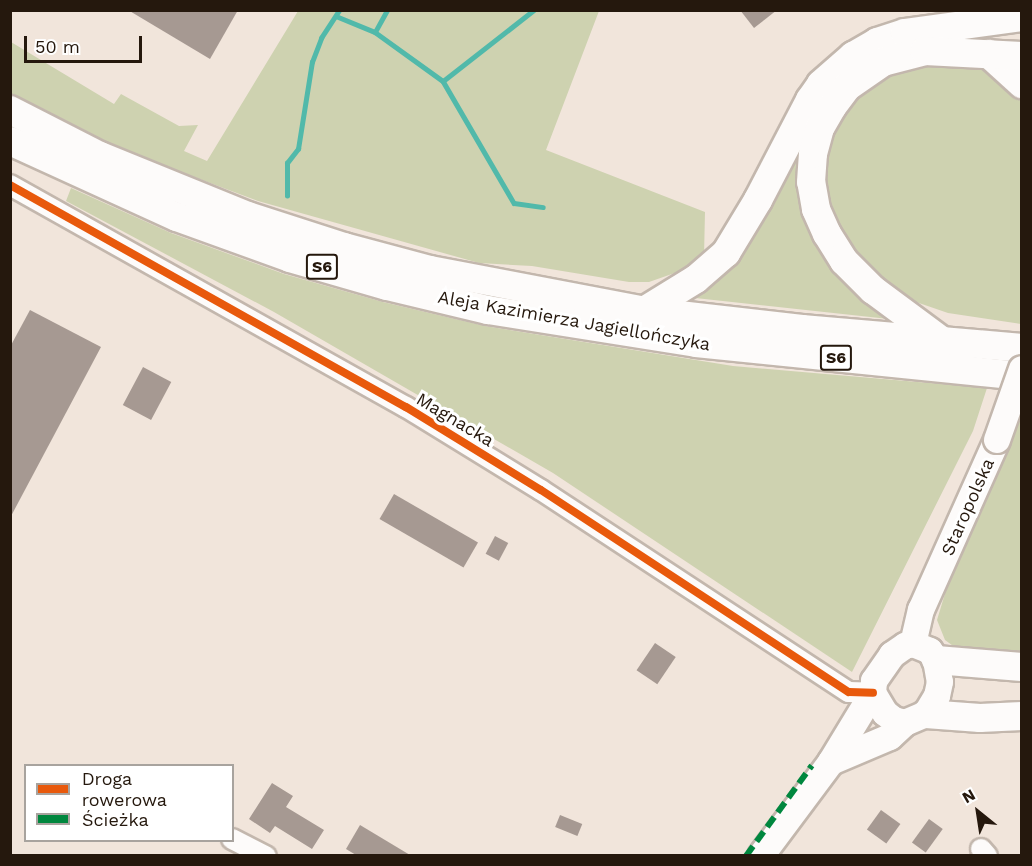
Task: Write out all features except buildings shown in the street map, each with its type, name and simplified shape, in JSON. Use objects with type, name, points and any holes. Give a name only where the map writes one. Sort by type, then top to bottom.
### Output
[{"type":"highway","points":[[645,311],[696,279],[726,253],[758,200],[810,100],[821,84],[853,56],[877,42],[905,33],[1022,17]]},
{"type":"highway","points":[[942,341],[873,290],[844,261],[826,234],[816,210],[811,182],[813,154],[820,128],[832,106],[868,69],[906,54],[925,51],[1022,56]]},
{"type":"highway","points":[[989,54],[1022,84]]},
{"type":"highway","name":"Aleja Kazimierza Jagiellończyka","points":[[10,110],[100,156],[177,189],[248,216],[344,247],[430,270],[645,311],[1022,348]]},
{"type":"highway","name":"Aleja Kazimierza Jagiellończyka","points":[[10,141],[177,217],[290,258],[387,286],[488,310],[696,344],[1022,376]]},
{"type":"highway","points":[[925,652],[1022,667]]},
{"type":"highway","points":[[915,719],[1022,716]]},
{"type":"main road","name":"Staropolska","points":[[925,652],[921,610],[997,440],[1022,369]]},
{"type":"main road","points":[[761,855],[831,762],[873,693],[874,681],[892,655],[905,646],[925,652],[940,681],[937,696],[915,719],[890,737],[831,762]]},
{"type":"main road","points":[[873,693],[885,713],[894,720],[915,719]]},
{"type":"street","name":"Magnacka","points":[[10,184],[406,407],[541,490],[849,692],[873,693]]},
{"type":"street","points":[[234,840],[266,855]]},
{"type":"green space","points":[[298,11],[599,11],[546,150],[705,212],[704,257],[689,268],[649,282],[629,282],[532,266],[479,263],[258,201],[117,148],[11,99],[11,42],[114,104],[121,94],[179,126],[198,125],[184,151],[207,161]]},
{"type":"green space","points":[[959,62],[988,70],[1021,98],[1021,324],[948,313],[916,302],[891,288],[851,249],[838,228],[827,201],[823,173],[827,144],[835,125],[866,86],[907,64]]},
{"type":"green space","points":[[809,124],[799,182],[898,320],[677,296]]},
{"type":"green space","points":[[71,188],[171,233],[284,274],[383,302],[485,326],[733,366],[987,388],[973,431],[852,672],[553,473],[274,312],[66,201]]},
{"type":"green space","points":[[1021,411],[1021,660],[960,651],[945,640],[937,620],[947,587],[1005,456]]},
{"type":"waterway","points":[[287,196],[287,163],[298,149],[312,62],[321,38],[339,10]]},
{"type":"waterway","points":[[375,32],[387,10]]},
{"type":"waterway","points":[[443,81],[534,10]]},
{"type":"waterway","points":[[336,16],[375,32],[443,81],[514,203],[543,207]]},
{"type":"marked path","points":[[746,856],[812,765]]},
{"type":"cycle path","points":[[10,185],[406,407],[541,490],[849,692],[873,693]]}]
